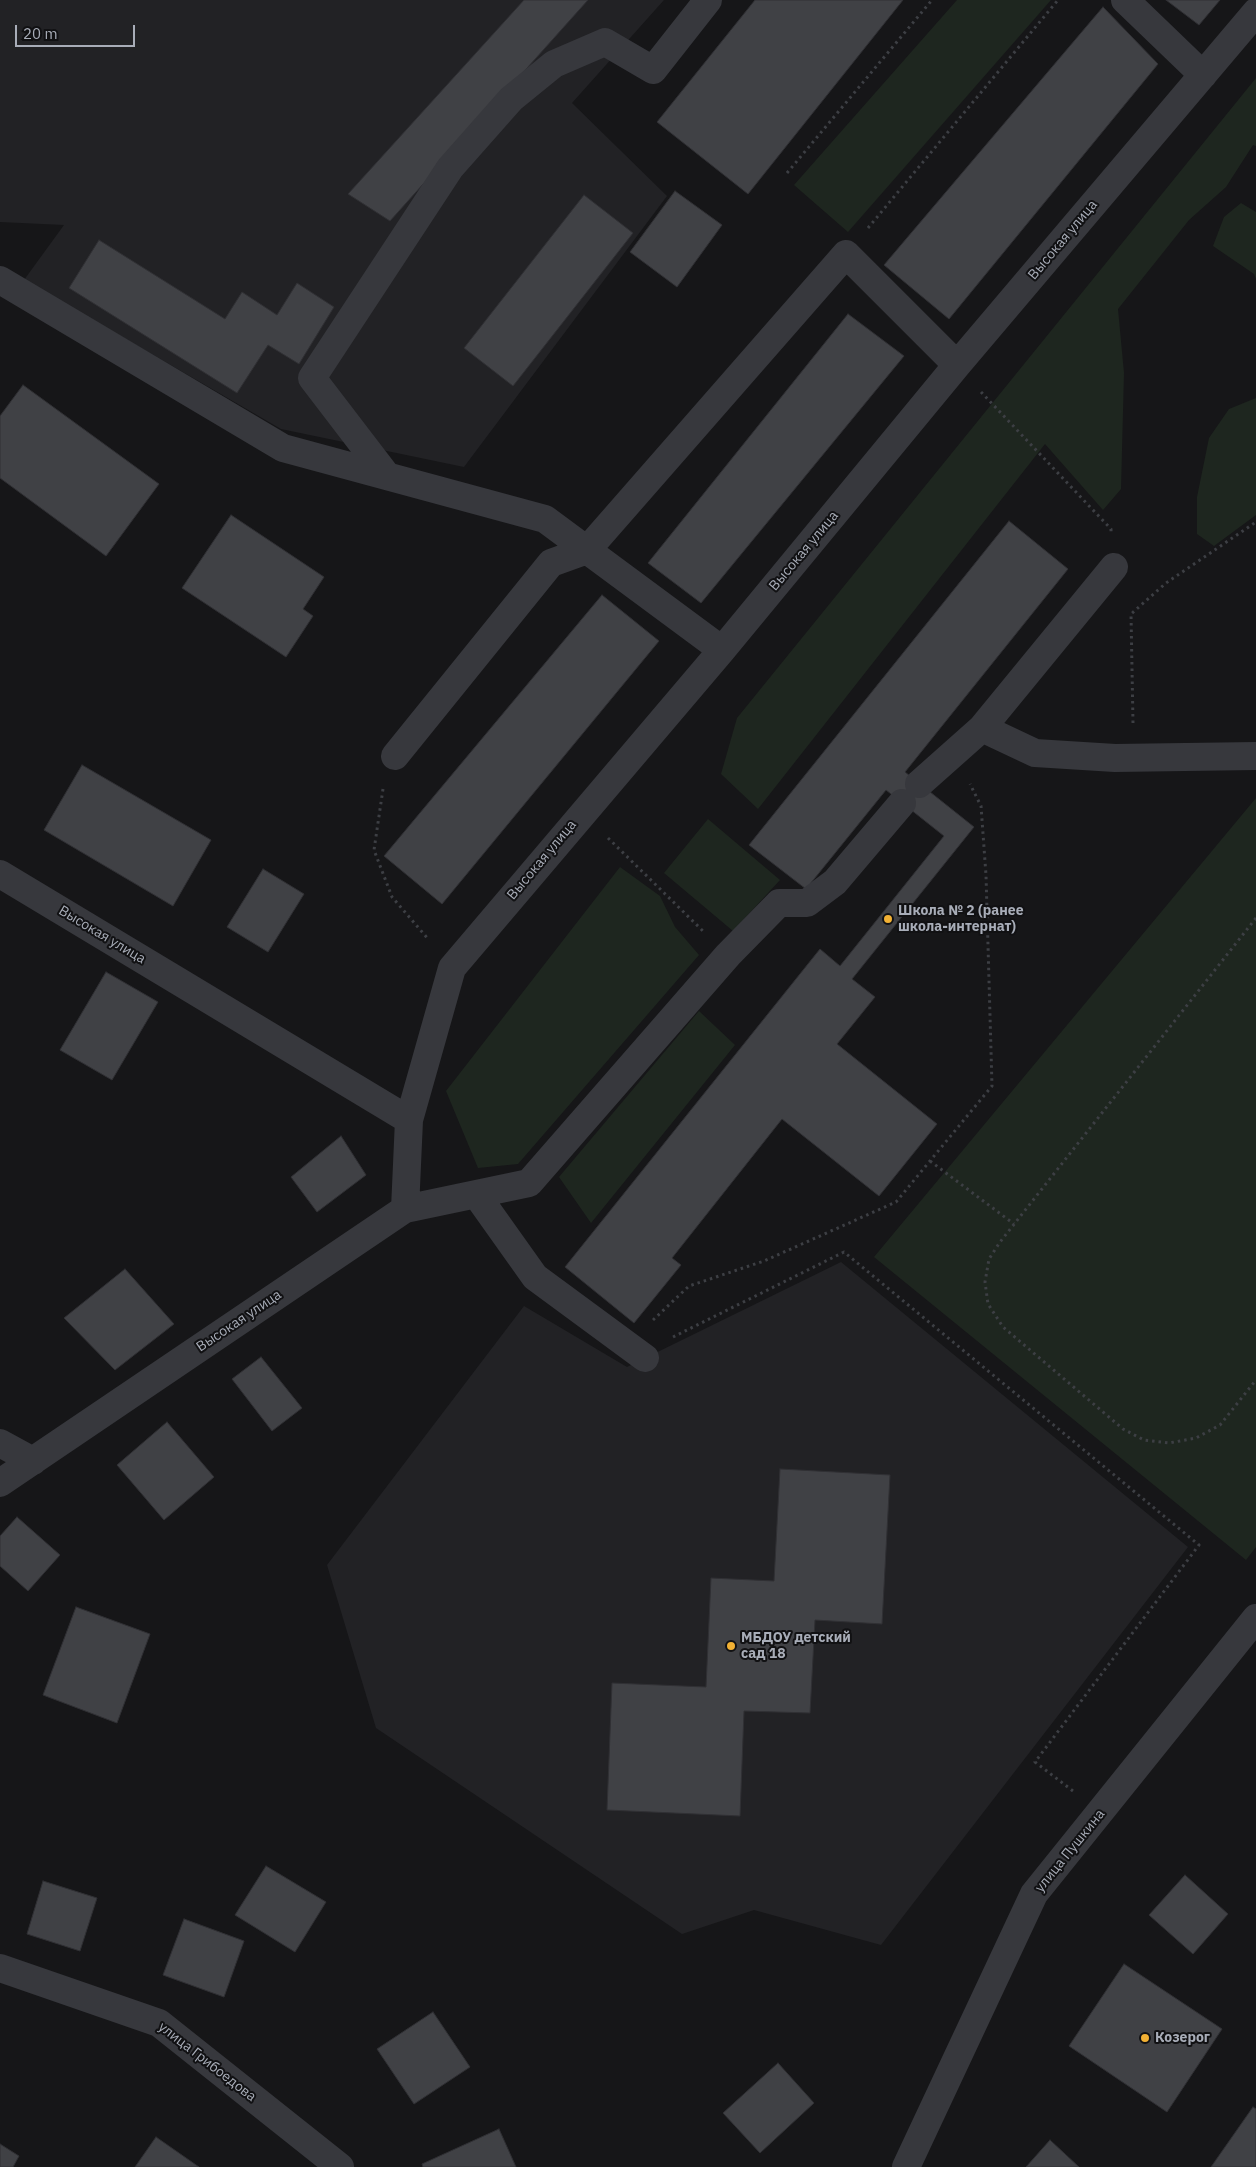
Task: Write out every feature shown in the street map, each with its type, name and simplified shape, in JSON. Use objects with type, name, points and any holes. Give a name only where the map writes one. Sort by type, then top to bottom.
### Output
[{"type":"street","points":[[387,476],[312,378],[450,168],[511,99],[554,64],[605,42],[653,70],[708,0]]},
{"type":"street","points":[[1125,0],[1203,75]]},
{"type":"street","name":"Высокая улица","points":[[0,1484],[405,1209],[409,1120],[452,968],[722,650],[957,365],[1256,12]]},
{"type":"street","points":[[395,756],[551,563],[587,550],[846,254],[957,365]]},
{"type":"street","points":[[0,280],[283,448],[545,520],[722,650]]},
{"type":"street","points":[[405,1209],[529,1184],[728,954],[779,904],[807,903],[835,882],[911,793],[982,728],[1114,567]]},
{"type":"street","points":[[982,728],[1035,753],[1134,757],[1256,756]]},
{"type":"street","name":"Высокая улица","points":[[0,874],[409,1120]]},
{"type":"street","points":[[476,1194],[535,1277],[645,1358]]},
{"type":"street","points":[[0,1443],[33,1461]]},
{"type":"street","name":"улица Пушкина","points":[[907,2167],[1034,1894],[1252,1631]]},
{"type":"street","name":"улица Грибоедова","points":[[0,1968],[159,2023],[340,2167]]},
{"type":"path","points":[[787,173],[932,0]]},
{"type":"path","points":[[846,254],[1058,0]]},
{"type":"path","points":[[957,365],[1111,529],[1114,567]]},
{"type":"path","points":[[1134,757],[1131,614],[1166,583],[1256,522]]},
{"type":"path","points":[[648,1324],[689,1286],[764,1261],[896,1202],[992,1086],[982,806],[955,753]]},
{"type":"path","points":[[395,756],[383,786],[374,850],[392,897],[452,968]]},
{"type":"path","points":[[615,844],[710,937]]},
{"type":"path","points":[[1256,918],[1014,1224],[989,1259],[985,1282],[988,1304],[1003,1327],[1123,1429],[1144,1440],[1169,1443],[1196,1438],[1220,1425],[1256,1380]]},
{"type":"path","points":[[930,1160],[1014,1224]]},
{"type":"path","points":[[670,1338],[844,1252],[1199,1546],[1035,1762],[1078,1795]]},
{"type":"shaded area","points":[[0,0],[664,0],[572,103],[667,196],[464,467],[281,429],[24,280],[64,225],[0,222]]},
{"type":"shaded area","points":[[957,0],[1051,0],[848,232],[794,185]]},
{"type":"shaded area","points":[[1256,78],[1256,146],[1253,145],[1226,187],[1189,220],[1118,309],[1124,373],[1121,489],[1103,510],[1045,444],[758,809],[721,774],[737,718]]},
{"type":"shaded area","points":[[1241,203],[1256,212],[1256,279],[1254,274],[1213,246],[1224,217]]},
{"type":"shaded area","points":[[1256,398],[1256,515],[1214,546],[1197,534],[1197,497],[1209,438],[1229,409]]},
{"type":"shaded area","points":[[1256,798],[1256,1547],[1246,1560],[874,1257]]},
{"type":"shaded area","points":[[708,819],[780,880],[733,931],[664,873]]},
{"type":"shaded area","points":[[620,867],[660,896],[675,927],[699,955],[518,1164],[478,1168],[446,1091]]},
{"type":"shaded area","points":[[699,1011],[735,1045],[591,1223],[559,1177]]},
{"type":"shaded area","name":"МБДОУ детский сад 18","points":[[841,1262],[1188,1547],[881,1945],[754,1910],[682,1934],[376,1728],[327,1565],[524,1306],[627,1367]]},
{"type":"building","points":[[524,0],[588,0],[390,221],[348,194]]},
{"type":"building","points":[[755,0],[903,0],[748,194],[657,122]]},
{"type":"building","points":[[1166,0],[1220,0],[1199,25]]},
{"type":"building","points":[[1103,7],[1158,64],[949,319],[884,265]]},
{"type":"building","points":[[675,191],[722,225],[677,287],[630,252]]},
{"type":"building","points":[[584,195],[633,233],[513,386],[464,348]]},
{"type":"building","points":[[99,240],[225,319],[242,292],[277,315],[297,283],[334,307],[299,364],[268,345],[237,393],[69,288]]},
{"type":"building","points":[[848,314],[904,356],[701,603],[648,563]]},
{"type":"building","points":[[23,385],[159,484],[106,556],[0,478],[0,416]]},
{"type":"building","points":[[231,515],[324,577],[303,609],[313,616],[286,657],[182,588]]},
{"type":"building","name":"Школа № 2 (ранее школа-интернат)","points":[[1009,521],[1068,569],[905,772],[974,827],[852,979],[875,997],[837,1044],[937,1124],[879,1196],[782,1119],[672,1258],[681,1265],[634,1323],[565,1267],[820,949],[840,966],[944,836],[886,790],[806,889],[749,845]]},
{"type":"building","points":[[602,595],[659,641],[442,904],[384,856]]},
{"type":"building","points":[[82,765],[211,840],[173,906],[44,830]]},
{"type":"building","points":[[263,869],[304,894],[268,952],[227,927]]},
{"type":"building","points":[[106,972],[158,1002],[112,1080],[60,1050]]},
{"type":"building","points":[[341,1136],[366,1175],[317,1212],[291,1177]]},
{"type":"building","points":[[125,1269],[174,1324],[115,1370],[64,1318]]},
{"type":"building","points":[[261,1357],[302,1408],[272,1431],[232,1379]]},
{"type":"building","points":[[167,1422],[214,1477],[164,1520],[117,1465]]},
{"type":"building","points":[[780,1469],[890,1475],[882,1624],[815,1620],[810,1713],[744,1711],[740,1816],[607,1810],[612,1683],[706,1687],[711,1578],[774,1581]]},
{"type":"building","points":[[17,1517],[60,1555],[28,1591],[0,1566],[0,1536]]},
{"type":"building","points":[[76,1607],[150,1634],[117,1723],[43,1695]]},
{"type":"building","points":[[266,1866],[326,1902],[295,1952],[235,1915]]},
{"type":"building","points":[[1185,1875],[1228,1914],[1193,1954],[1149,1915]]},
{"type":"building","points":[[43,1881],[97,1898],[80,1951],[27,1934]]},
{"type":"building","points":[[184,1919],[244,1941],[224,1997],[163,1975]]},
{"type":"building","name":"Козерог","points":[[1124,1964],[1222,2029],[1167,2112],[1069,2046]]},
{"type":"building","points":[[433,2012],[470,2067],[414,2104],[377,2049]]},
{"type":"building","points":[[778,2063],[814,2103],[760,2153],[723,2113]]},
{"type":"building","points":[[1253,2107],[1256,2109],[1256,2167],[1211,2167]]},
{"type":"building","points":[[499,2129],[516,2167],[423,2167],[422,2164]]},
{"type":"building","points":[[156,2137],[199,2167],[135,2167]]},
{"type":"building","points":[[1050,2140],[1079,2167],[1026,2167]]},
{"type":"building","points":[[0,2144],[19,2156],[13,2167],[0,2167]]},
{"type":"place","name":"Школа № 2 (ранее школа-интернат)","points":[[888,919]]},
{"type":"place","name":"МБДОУ детский сад 18","points":[[731,1646]]},
{"type":"place","name":"Козерог","points":[[1145,2038]]}]
